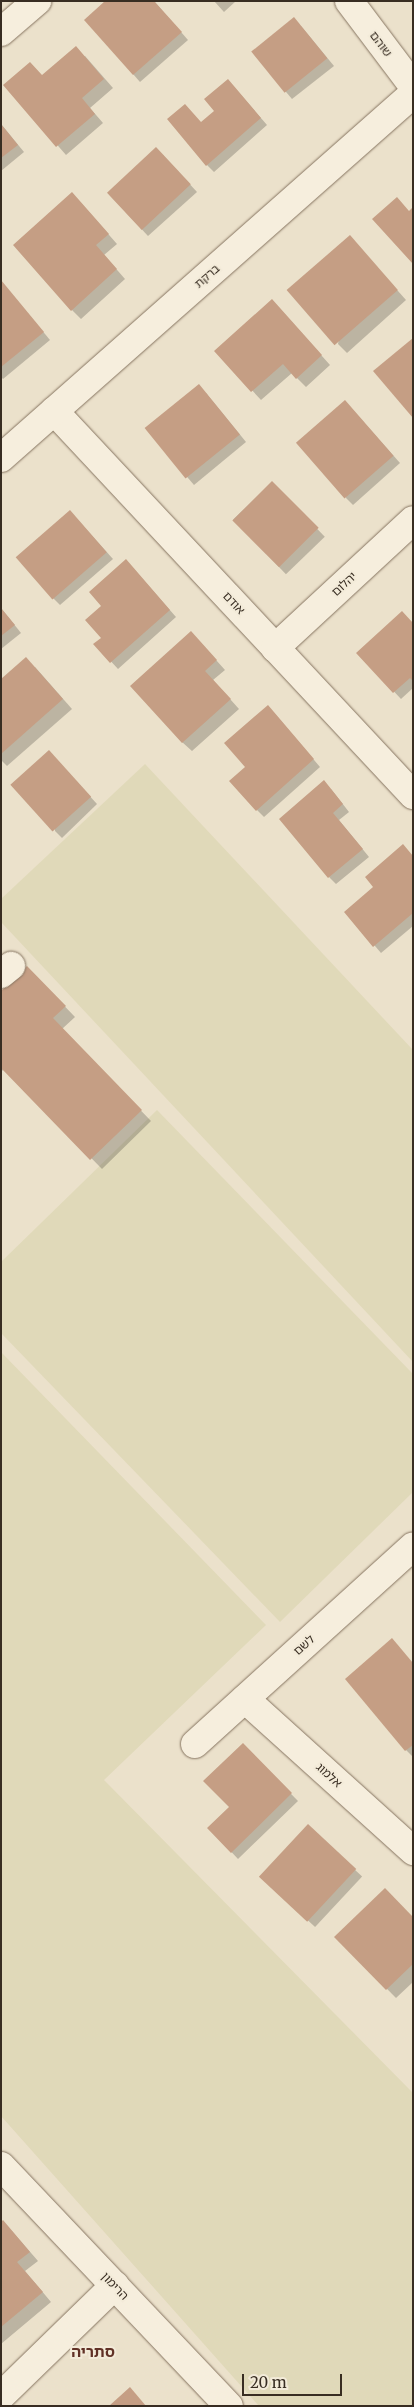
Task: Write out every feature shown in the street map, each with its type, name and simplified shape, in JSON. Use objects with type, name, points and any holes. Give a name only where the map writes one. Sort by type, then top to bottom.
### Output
[{"type":"street","points":[[1,32],[37,1]]},
{"type":"street","name":"שוהם","points":[[349,1],[413,86]]},
{"type":"street","name":"ברקת","points":[[1,458],[413,94]]},
{"type":"street","name":"אודם","points":[[54,411],[413,795]]},
{"type":"street","name":"יהלום","points":[[276,648],[413,520]]},
{"type":"street","name":"לשם","points":[[195,1744],[413,1546]]},
{"type":"street","name":"אלמוג","points":[[245,1699],[413,1851]]},
{"type":"street","name":"הרימון","points":[[1,2166],[229,2406]]},
{"type":"street","points":[[1,2396],[115,2285]]},
{"type":"shaded area","points":[[145,764],[413,1050],[413,1362],[1,922],[1,899]]},
{"type":"shaded area","points":[[157,1110],[413,1374],[413,1492],[280,1622],[1,1333],[1,1262]]},
{"type":"shaded area","points":[[1,1352],[266,1625],[104,1780],[413,2093],[413,2406],[259,2406],[1,2116]]},
{"type":"building","points":[[105,1],[154,1],[182,32],[133,75],[84,20]]},
{"type":"building","points":[[294,17],[327,58],[285,93],[251,52]]},
{"type":"building","points":[[76,46],[104,79],[82,98],[95,114],[56,147],[3,85],[30,62],[42,75]]},
{"type":"building","points":[[228,79],[261,118],[206,166],[167,119],[185,104],[201,122],[214,111],[204,99]]},
{"type":"building","points":[[1,124],[18,145],[1,158]]},
{"type":"building","points":[[156,147],[191,184],[142,230],[107,193]]},
{"type":"building","points":[[72,192],[109,234],[96,245],[117,269],[71,311],[13,245]]},
{"type":"building","points":[[397,197],[409,211],[413,207],[413,264],[372,219]]},
{"type":"building","points":[[350,235],[398,290],[334,345],[287,290]]},
{"type":"building","points":[[1,280],[44,332],[1,367]]},
{"type":"building","points":[[272,299],[322,355],[296,379],[283,364],[251,392],[214,351]]},
{"type":"building","points":[[413,338],[413,418],[373,371]]},
{"type":"building","points":[[199,384],[240,435],[186,479],[145,428]]},
{"type":"building","points":[[345,400],[394,456],[344,498],[296,443]]},
{"type":"building","points":[[272,481],[319,528],[279,567],[232,521]]},
{"type":"building","points":[[70,510],[107,552],[52,599],[16,557]]},
{"type":"building","points":[[126,559],[170,610],[110,663],[93,644],[101,638],[85,620],[101,606],[89,592]]},
{"type":"building","points":[[1,608],[15,625],[1,636]]},
{"type":"building","points":[[402,611],[413,623],[413,681],[410,678],[393,693],[356,653]]},
{"type":"building","points":[[191,631],[217,660],[205,671],[231,699],[182,743],[130,686]]},
{"type":"building","points":[[26,657],[63,699],[1,754],[1,679]]},
{"type":"building","points":[[268,705],[314,759],[256,811],[229,781],[245,767],[224,743]]},
{"type":"building","points":[[49,750],[91,797],[53,832],[10,785]]},
{"type":"building","points":[[324,780],[343,804],[333,813],[363,849],[328,878],[279,819]]},
{"type":"building","points":[[403,844],[413,856],[413,913],[373,947],[344,912],[373,887],[365,877]]},
{"type":"building","points":[[27,966],[66,1006],[53,1018],[142,1110],[90,1160],[1,1068],[1,991]]},
{"type":"building","points":[[392,1638],[413,1663],[413,1745],[405,1751],[345,1679]]},
{"type":"building","points":[[243,1743],[292,1793],[231,1853],[207,1828],[229,1807],[203,1781]]},
{"type":"building","points":[[308,1824],[356,1869],[307,1922],[259,1877]]},
{"type":"building","points":[[385,1888],[413,1917],[413,1964],[386,1990],[334,1937]]},
{"type":"building","points":[[3,2220],[30,2252],[17,2262],[43,2292],[1,2327],[1,2222]]},
{"type":"building","points":[[130,2387],[146,2406],[109,2406]]},
{"type":"district","name":"סתריה","points":[[93,2352]]}]
